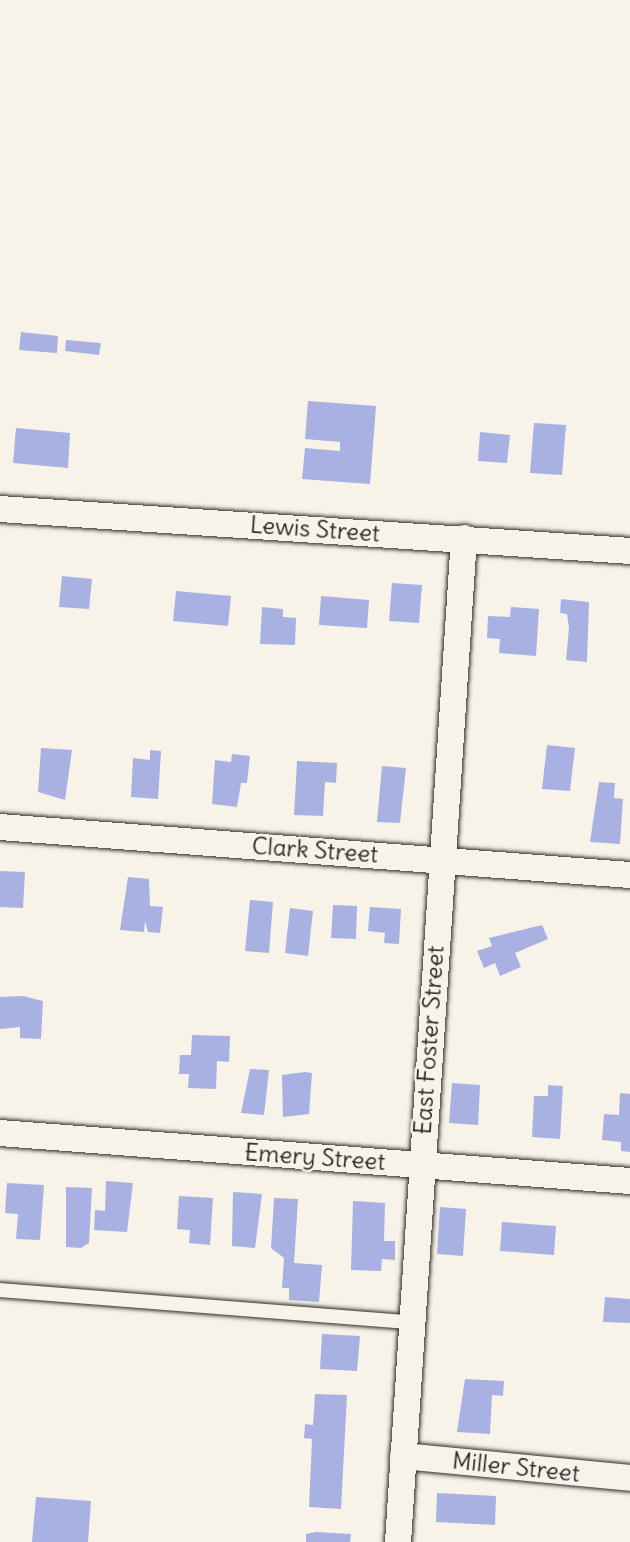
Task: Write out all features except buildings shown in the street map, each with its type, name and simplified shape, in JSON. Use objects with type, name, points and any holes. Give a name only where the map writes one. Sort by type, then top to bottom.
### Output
[{"type":"street","name":"Lewis Street","points":[[0,509],[630,551]]},
{"type":"street","name":"East Foster Street","points":[[398,1542],[464,538]]},
{"type":"street","name":"Clark Street","points":[[0,827],[630,875]]},
{"type":"street","name":"Emery Street","points":[[0,1133],[630,1181]]},
{"type":"street","name":"Miller Street","points":[[402,1457],[630,1478]]},
{"type":"lane","points":[[0,1290],[411,1322]]}]
